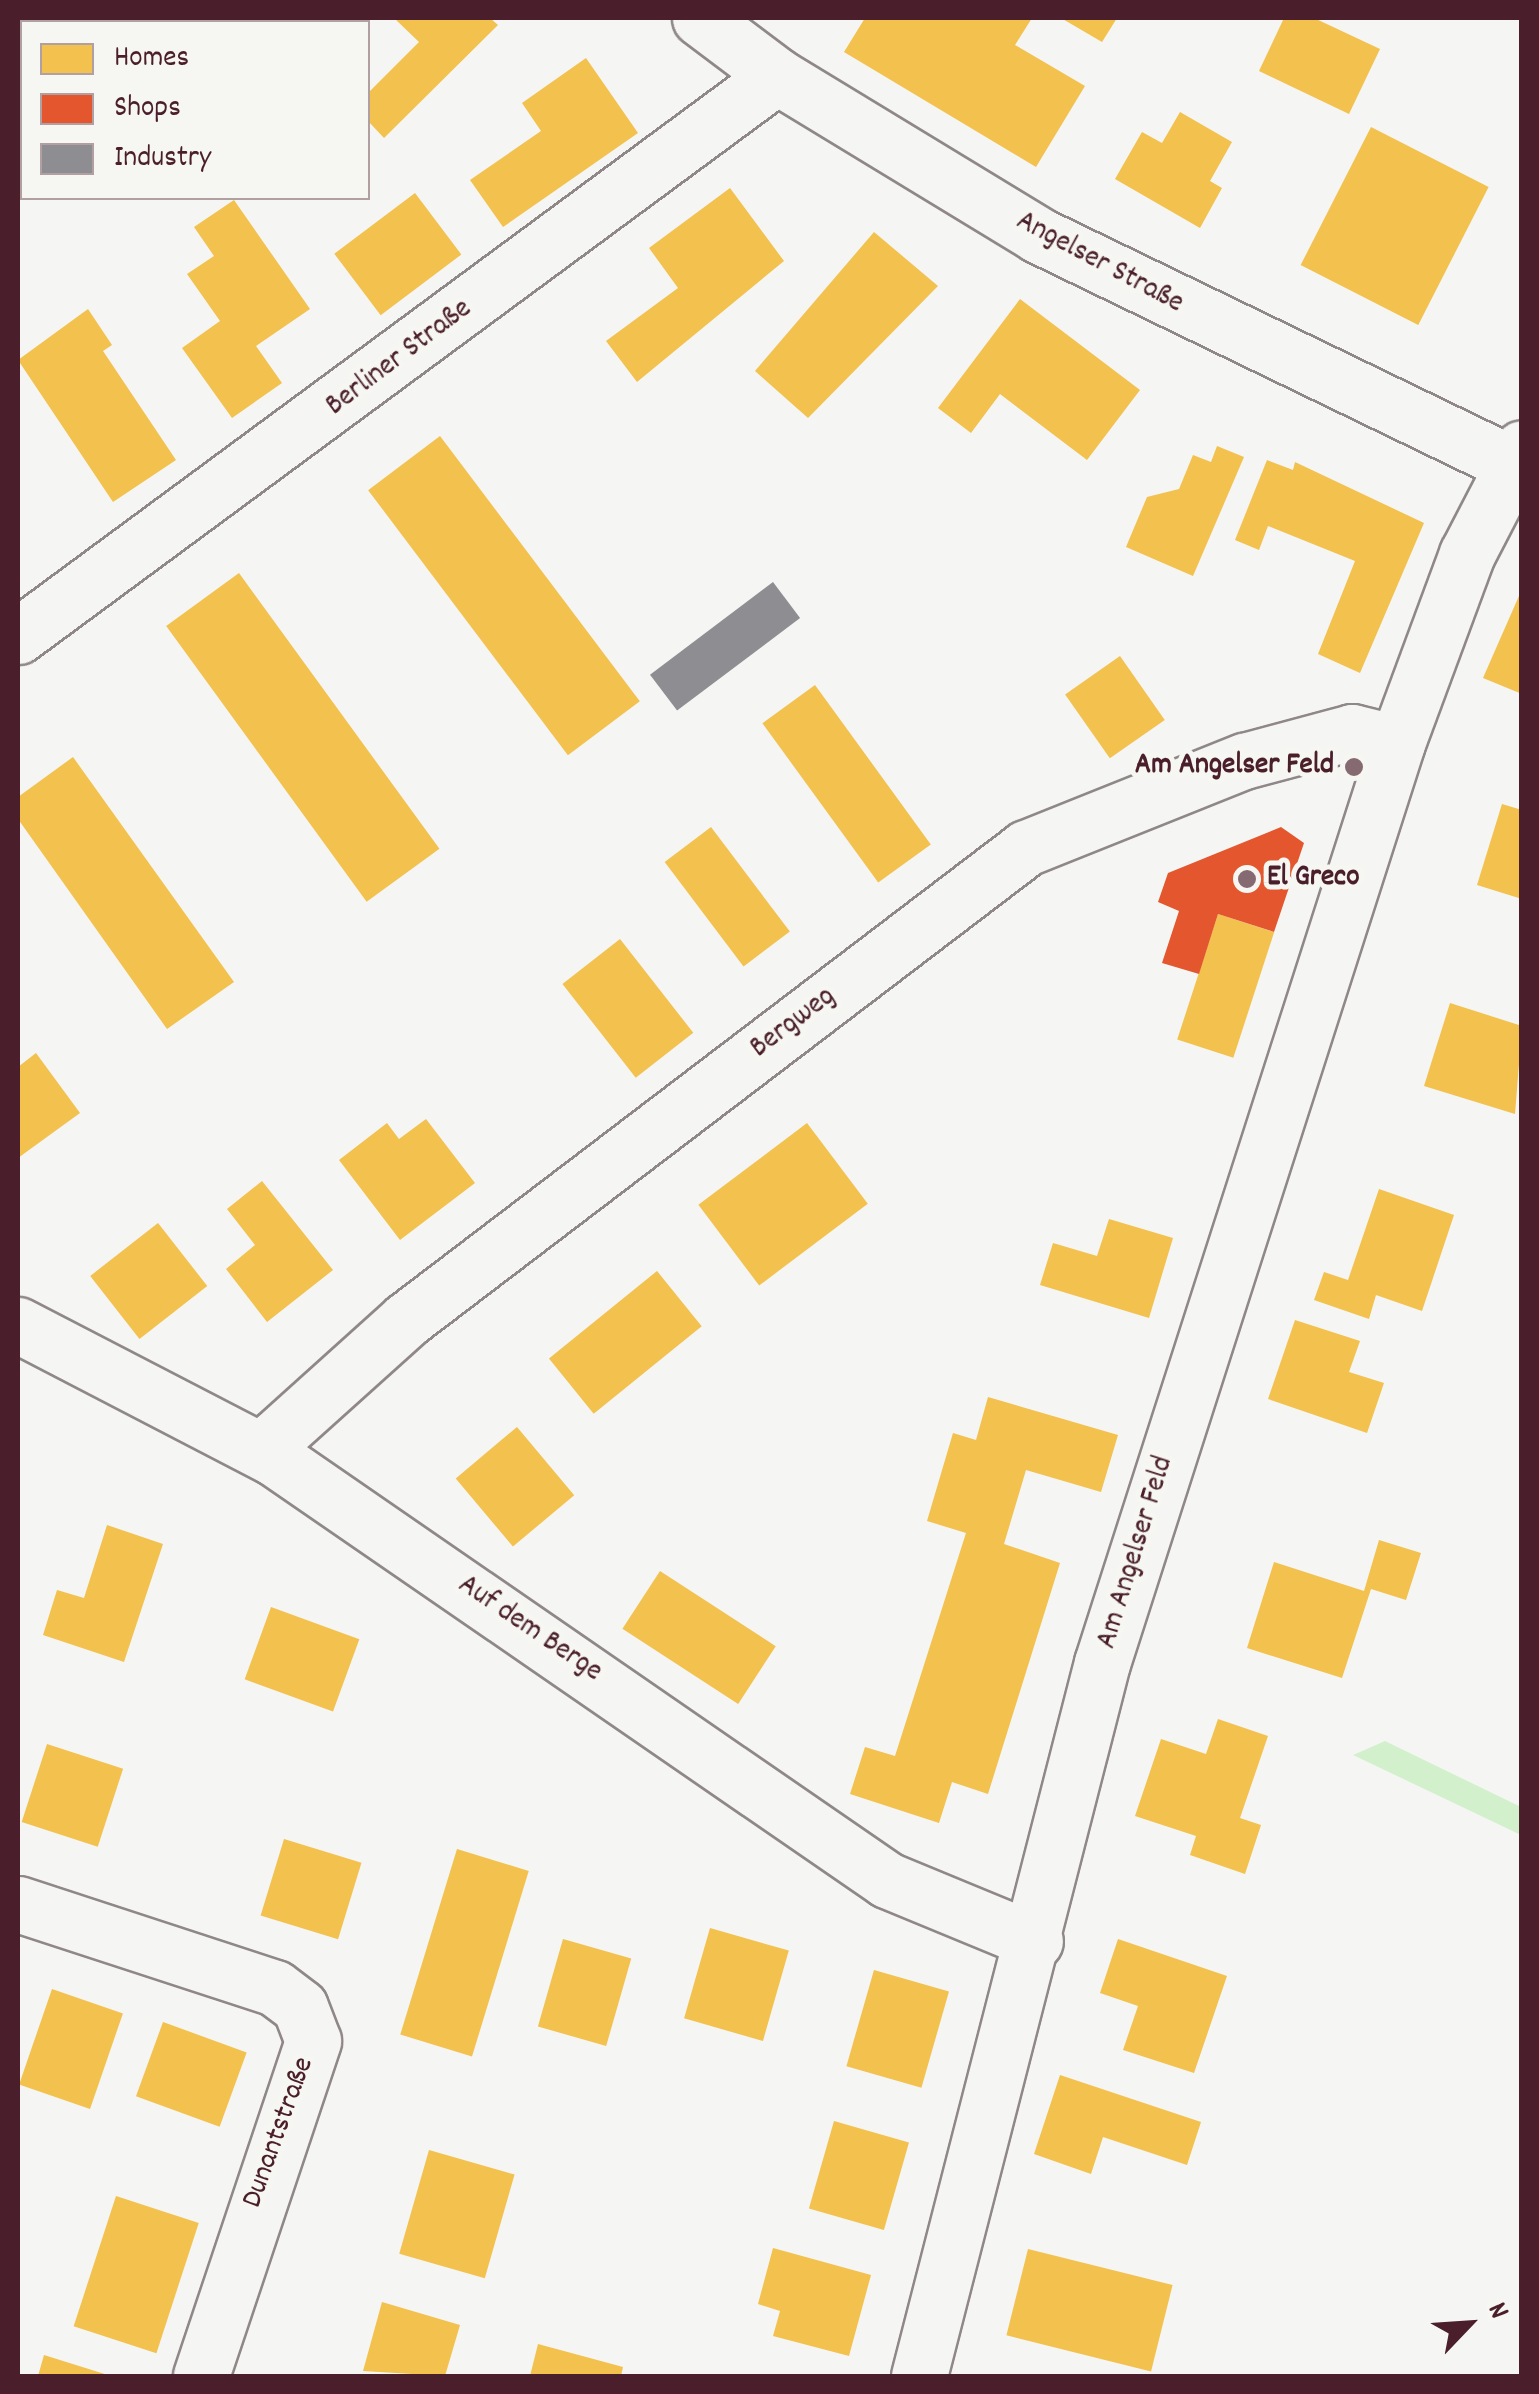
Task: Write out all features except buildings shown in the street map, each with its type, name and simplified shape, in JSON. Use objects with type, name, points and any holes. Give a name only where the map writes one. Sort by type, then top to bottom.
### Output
[{"type":"street","name":"Angelser Straße","points":[[700,18],[777,76],[1038,234],[1519,461]]},
{"type":"street","name":"Berliner Straße","points":[[18,636],[777,76]]},
{"type":"street","name":"Am Angelser Feld","points":[[919,2376],[1035,1941],[1102,1663],[1397,743],[1468,554],[1519,461]]},
{"type":"street","name":"Bergweg","points":[[273,1457],[274,1439],[406,1320],[1026,848],[1244,761],[1352,732],[1397,743]]},
{"type":"street","name":"Auf dem Berge","points":[[18,1325],[273,1457],[888,1880],[1035,1941]]},
{"type":"street","name":"Dunantstraße","points":[[18,1904],[275,1988],[300,2008],[314,2041],[202,2376]]},
{"type":"green space","points":[[1385,1741],[1521,1807],[1521,1835],[1353,1755]]},
{"type":"place","name":"Am Angelser Feld","points":[[1354,767]]},
{"type":"place","name":"El Greco","points":[[1247,879]]}]
